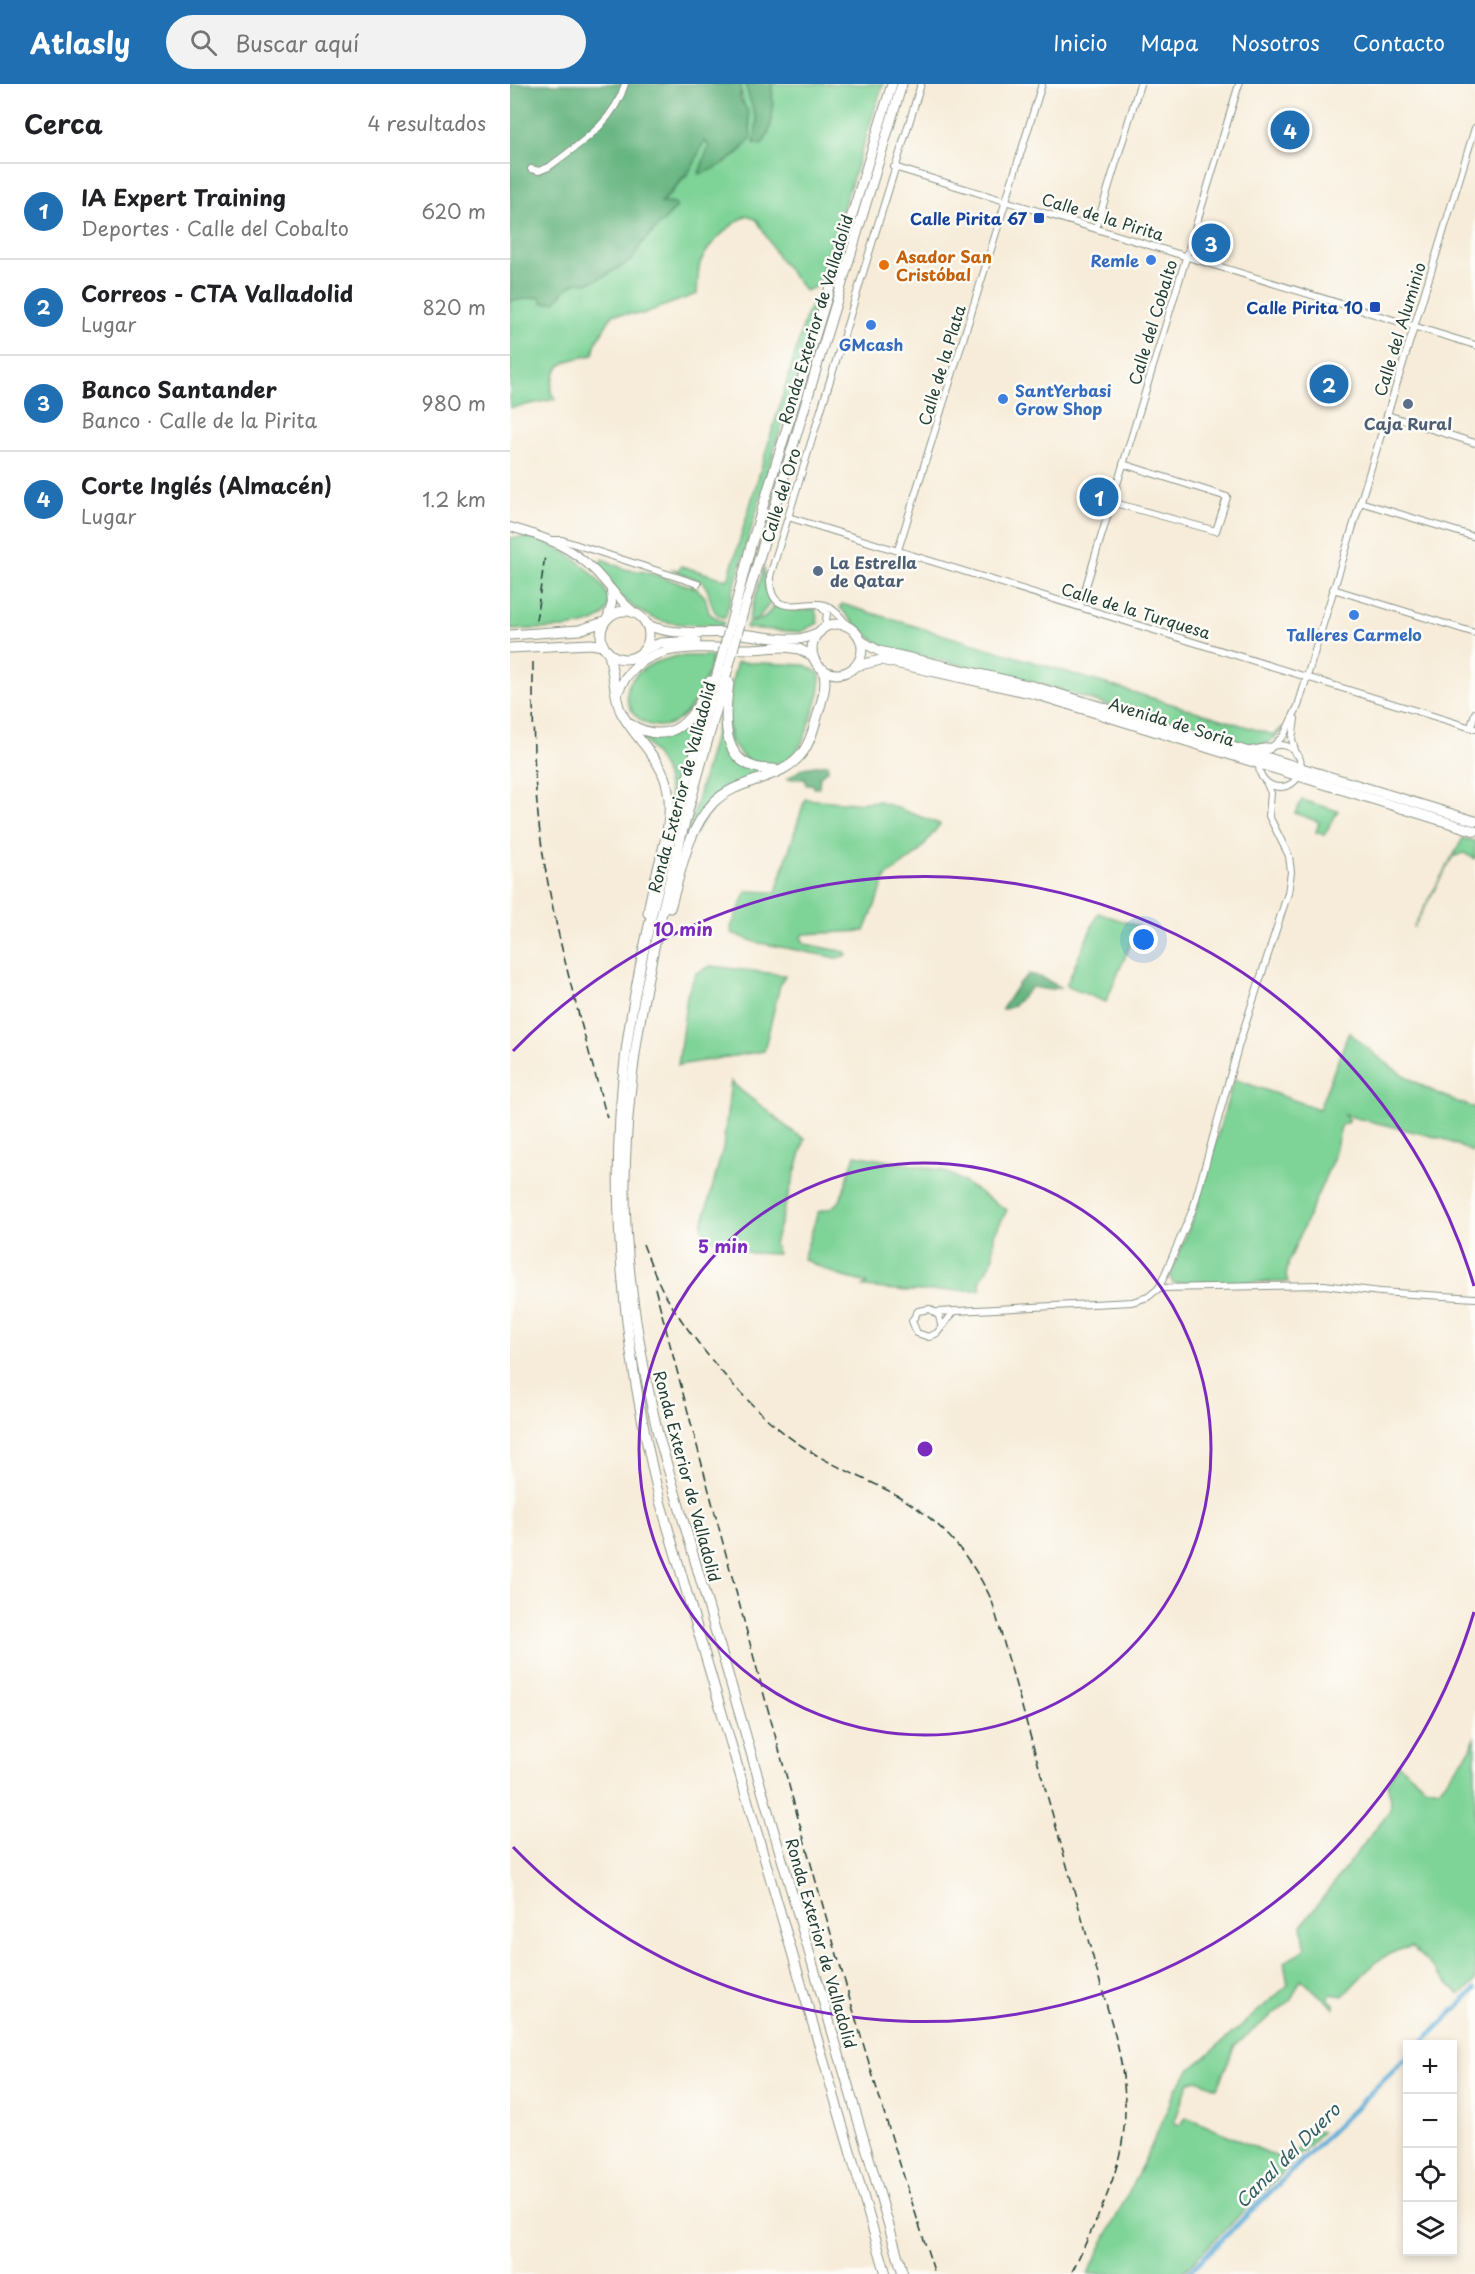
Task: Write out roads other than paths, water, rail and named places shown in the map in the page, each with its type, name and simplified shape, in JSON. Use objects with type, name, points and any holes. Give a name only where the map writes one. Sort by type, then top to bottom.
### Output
[{"type":"highway","name":"Ronda Exterior de Valladolid","points":[[838,280],[892,84]]},
{"type":"highway","name":"Ronda Exterior de Valladolid","points":[[902,84],[750,549],[738,611],[672,873],[654,955],[635,1056],[625,1182],[629,1258],[642,1364],[676,1498],[903,2274]]},
{"type":"highway","points":[[510,635],[579,630],[619,612],[635,613],[646,624],[656,629],[676,632],[730,633],[788,639],[803,638],[838,624],[849,627],[861,641],[862,652],[856,666],[843,673],[829,686],[823,696]]},
{"type":"highway","points":[[605,620],[600,633],[616,679],[618,706],[657,762],[668,789],[667,828],[651,891],[648,933]]},
{"type":"highway","points":[[644,650],[649,638],[646,624]]},
{"type":"highway","points":[[813,656],[813,643],[822,630]]},
{"type":"highway","points":[[609,654],[625,659],[632,658],[660,643],[681,641],[785,647],[804,651],[813,656],[823,669],[825,679],[823,696],[805,751],[788,766],[733,788],[714,802],[702,817],[691,839],[654,955]]},
{"type":"highway","name":"Avenida de Soria","points":[[861,641],[879,651],[1036,687],[1249,752],[1259,760]]},
{"type":"highway","points":[[510,648],[591,644],[603,646]]},
{"type":"highway","points":[[617,694],[628,674],[643,662],[669,649],[785,647]]},
{"type":"highway","points":[[616,679],[625,659]]},
{"type":"highway","name":"Avenida de Soria","points":[[856,666],[881,660],[989,682],[1035,694],[1259,760],[1299,765],[1475,831]]},
{"type":"highway","name":"Ronda Exterior de Valladolid","points":[[724,665],[648,933],[626,1052],[618,1180],[625,1316],[640,1411],[660,1501],[886,2274]]},
{"type":"highway","points":[[628,723],[652,734],[663,734],[679,727],[703,698],[724,665]]},
{"type":"highway","points":[[724,665],[726,732],[731,748],[742,760],[757,768],[773,770],[788,766]]},
{"type":"highway","points":[[823,669],[832,673],[843,673]]},
{"type":"highway","points":[[1249,752],[1271,747]]},
{"type":"highway","points":[[1299,765],[1339,780],[1475,821]]},
{"type":"main road","points":[[510,526],[551,540],[566,548],[589,566],[635,613]]},
{"type":"main road","points":[[605,620],[612,603],[610,590]]},
{"type":"street","points":[[531,169],[539,171],[549,167],[602,126],[616,108],[625,84]]},
{"type":"street","name":"Calle del Oro","points":[[816,604],[787,606],[778,600],[771,589],[771,571],[921,84]]},
{"type":"street","name":"Calle de la Plata","points":[[898,550],[1042,84]]},
{"type":"street","points":[[1096,228],[1140,84]]},
{"type":"street","name":"Calle del Cobalto","points":[[1080,606],[1239,84]]},
{"type":"street","name":"Calle del Aluminio","points":[[1299,765],[1292,739],[1296,710],[1475,128]]},
{"type":"street","name":"Calle de la Pirita","points":[[894,167],[1475,345]]},
{"type":"street","points":[[1387,415],[1475,443]]},
{"type":"street","points":[[1111,502],[1216,531],[1227,496],[1123,464]]},
{"type":"street","points":[[1360,502],[1475,537]]},
{"type":"street","name":"Calle de la Turquesa","points":[[788,517],[1473,728]]},
{"type":"street","points":[[551,540],[562,540],[698,584]]},
{"type":"street","points":[[589,566],[592,556],[598,553]]},
{"type":"street","points":[[1333,589],[1475,633]]},
{"type":"street","points":[[816,604],[830,607],[849,627]]},
{"type":"street","points":[[816,604],[827,613],[822,630]]},
{"type":"street","name":"Calle del Aluminio","points":[[1259,760],[1283,737],[1296,710]]},
{"type":"street","points":[[1473,728],[1475,713]]},
{"type":"street","points":[[1271,747],[1286,747],[1299,765],[1293,784],[1279,787],[1271,793]]},
{"type":"street","points":[[953,1313],[941,1325],[937,1333],[929,1337],[921,1336],[913,1328],[913,1318],[918,1311],[930,1309],[953,1313],[1132,1302],[1148,1297],[1159,1288],[1193,1209],[1239,1044],[1288,893],[1291,872],[1288,856],[1269,816],[1271,793],[1268,783],[1259,773],[1259,760]]},
{"type":"street","points":[[1268,783],[1279,787]]},
{"type":"street","points":[[1159,1288],[1324,1285],[1380,1292],[1475,1298]]},
{"type":"street","points":[[937,1312],[941,1325]]},
{"type":"waterway","name":"Canal del Duero","points":[[1424,2040],[1475,1990]]},
{"type":"waterway","name":"Canal del Duero","points":[[1187,2274],[1403,2061]]},
{"type":"railway","points":[[536,621],[545,555]]},
{"type":"railway","points":[[533,662],[535,779],[542,848],[562,950],[607,1118]]},
{"type":"railway","points":[[643,1244],[660,1285],[679,1317],[710,1358],[746,1398],[765,1417],[802,1446],[905,1500],[936,1523],[973,1566],[992,1601],[1115,2035],[1122,2071],[1125,2103],[1124,2132],[1118,2159],[1099,2213],[1071,2274]]},
{"type":"railway","points":[[655,1288],[823,1906],[935,2274]]},
{"type":"place","name":"Corte Inglés (Almacén)","points":[[1290,130]]},
{"type":"place","name":"Calle Pirita 67","points":[[1039,218]]},
{"type":"place","name":"Banco Santander","points":[[1211,243]]},
{"type":"place","name":"Remle","points":[[1151,260]]},
{"type":"place","name":"Asador San Cristóbal","points":[[884,265]]},
{"type":"place","name":"Calle Pirita 10","points":[[1375,307]]},
{"type":"place","name":"GMcash","points":[[871,325]]},
{"type":"place","name":"Correos - CTA Valladolid","points":[[1329,384]]},
{"type":"place","name":"SantYerbasi Grow Shop","points":[[1003,399]]},
{"type":"place","name":"Caja Rural","points":[[1408,404]]},
{"type":"place","name":"IA Expert Training","points":[[1099,497]]},
{"type":"place","name":"La Estrella de Qatar","points":[[818,571]]},
{"type":"place","name":"Talleres Carmelo","points":[[1354,615]]}]
